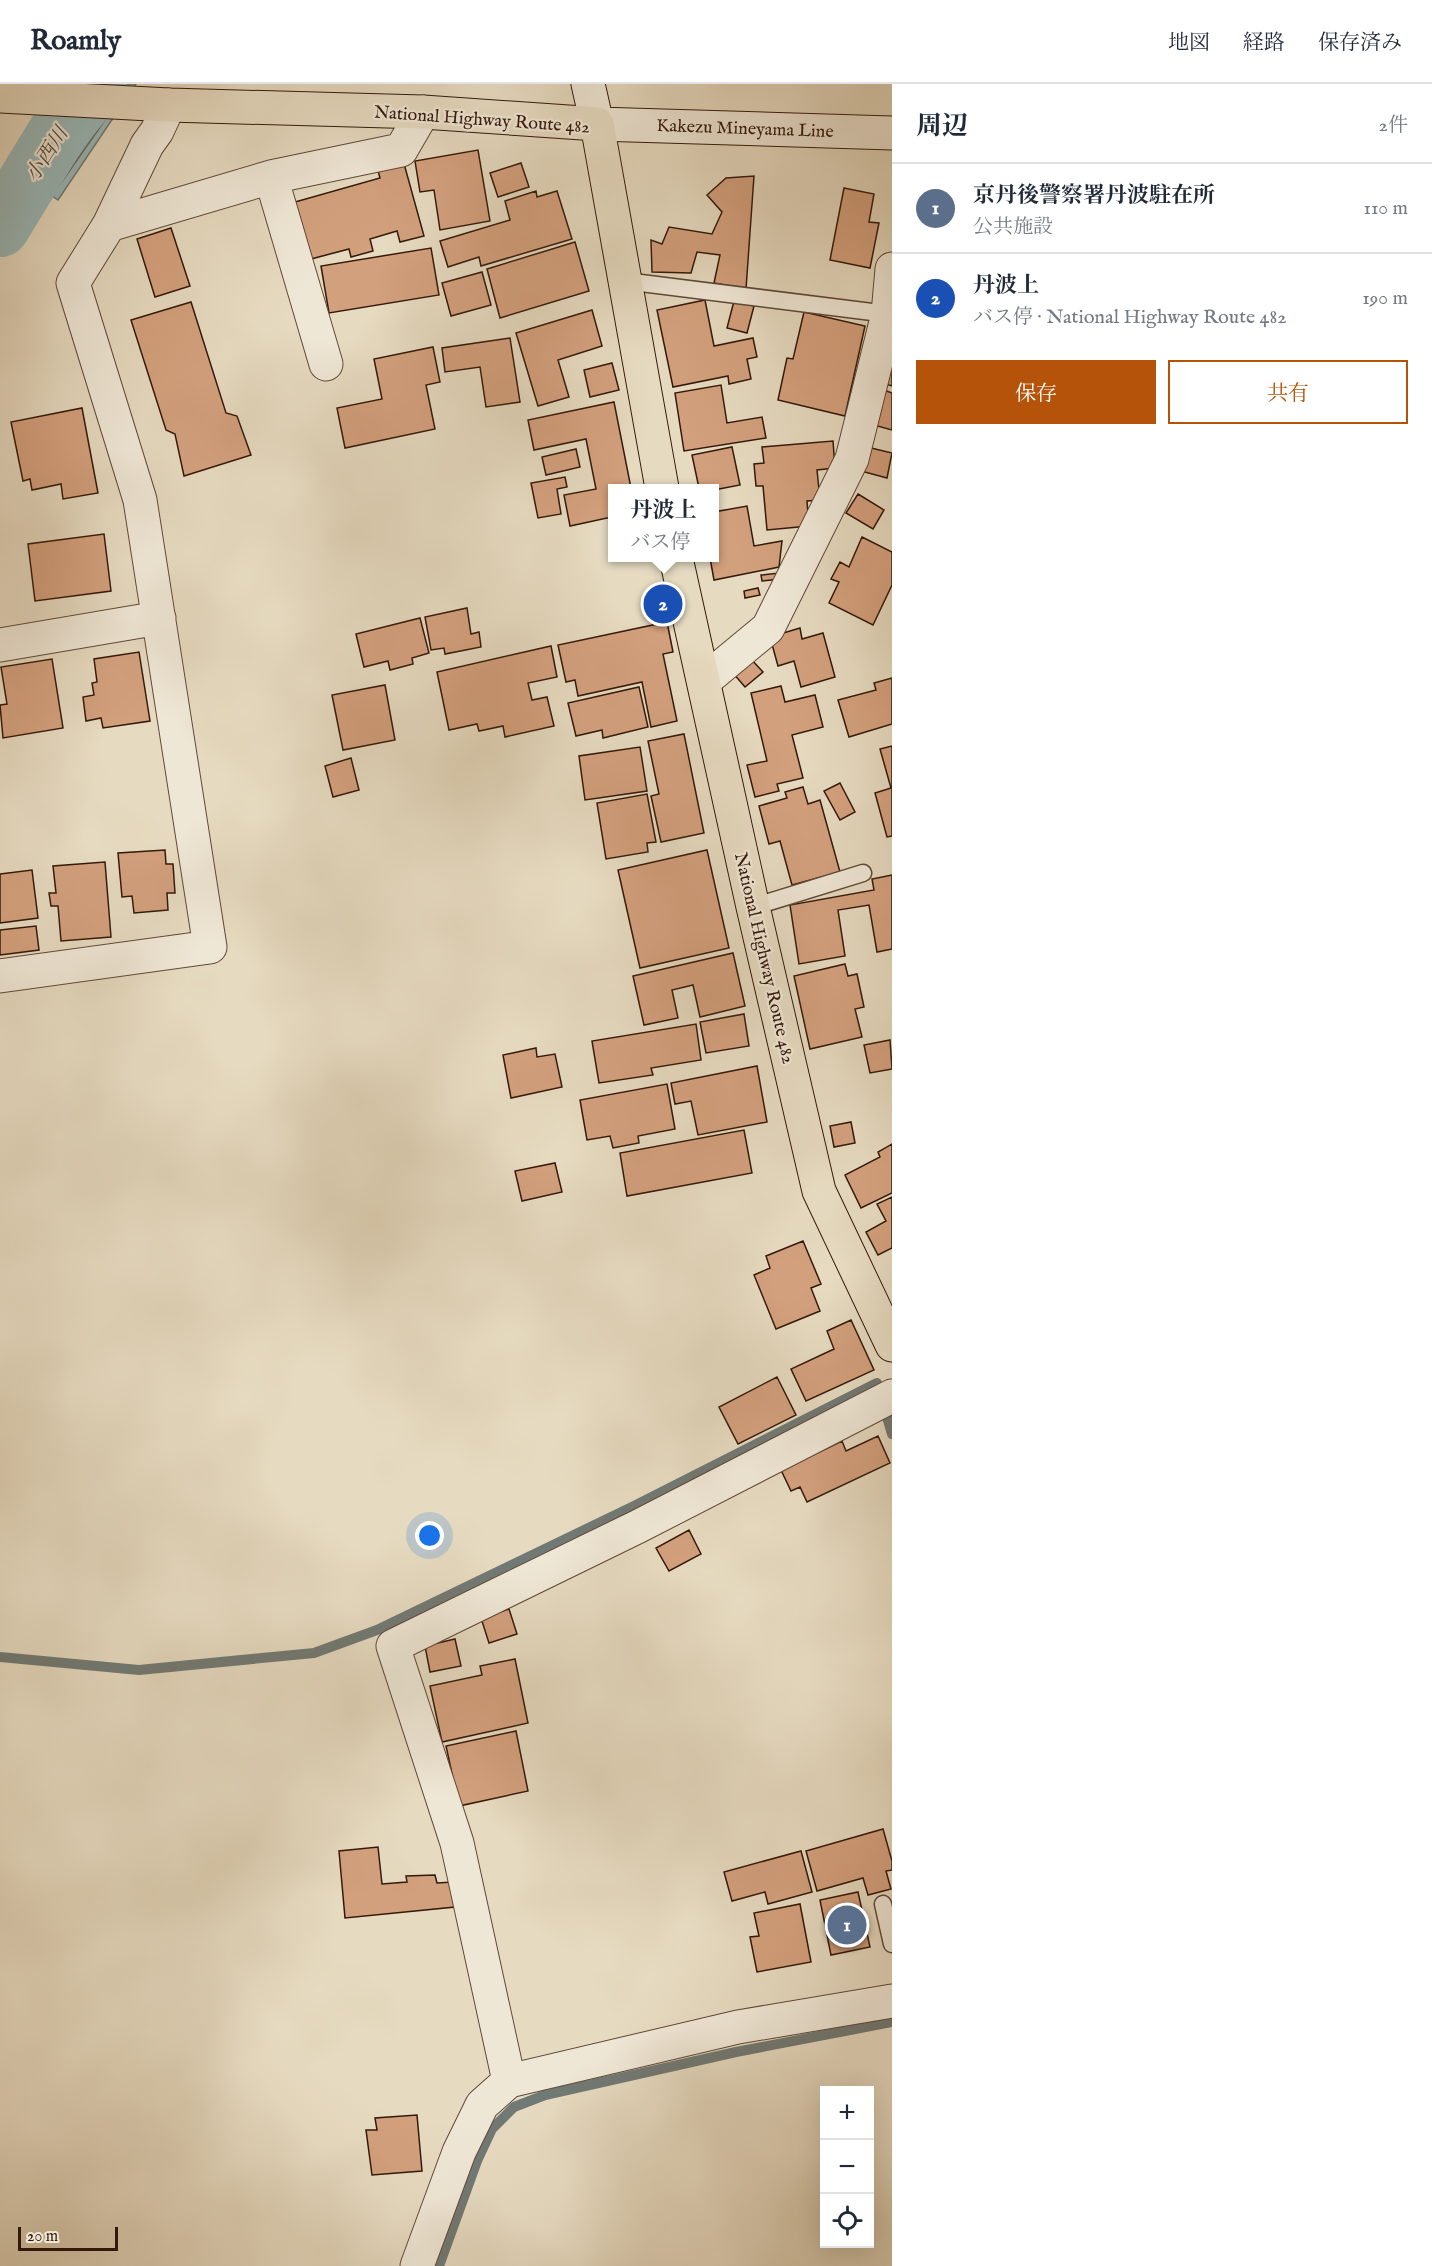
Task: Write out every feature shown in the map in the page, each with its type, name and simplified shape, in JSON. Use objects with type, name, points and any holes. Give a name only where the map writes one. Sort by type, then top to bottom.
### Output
[{"type":"highway","name":"National Highway Route 482","points":[[0,96],[156,104],[423,112],[597,124],[661,484]]},
{"type":"highway","name":"National Highway Route 482","points":[[677,562],[819,1191],[892,1345]]},
{"type":"street","points":[[588,84],[597,124]]},
{"type":"street","points":[[0,976],[210,947],[140,500],[73,283],[109,225],[147,145],[157,131],[156,104]]},
{"type":"street","points":[[109,225],[271,177],[401,150],[423,112]]},
{"type":"street","name":"Kakezu Mineyama Line","points":[[597,124],[892,133]]},
{"type":"street","points":[[271,177],[327,364]]},
{"type":"street","points":[[704,681],[768,628],[852,459],[888,314],[892,269]]},
{"type":"street","points":[[0,645],[159,618]]},
{"type":"street","points":[[509,2081],[457,1843],[393,1646],[637,1527],[892,1396]]},
{"type":"street","points":[[417,2266],[459,2152],[482,2105],[509,2081],[738,2026],[892,2001]]},
{"type":"lane","points":[[625,280],[888,314]]},
{"type":"lane","points":[[753,907],[863,873]]},
{"type":"lane","points":[[883,1904],[892,1944]]},
{"type":"water","points":[[64,84],[136,84],[58,200],[9,166]]},
{"type":"building","points":[[478,150],[490,221],[440,230],[434,190],[420,192],[415,161]]},
{"type":"building","points":[[403,160],[424,236],[400,242],[397,231],[370,239],[373,251],[351,257],[349,249],[311,259],[295,202],[380,178],[377,167]]},
{"type":"building","points":[[521,163],[529,187],[498,197],[490,173]]},
{"type":"building","points":[[754,176],[746,289],[714,283],[720,255],[697,252],[691,273],[652,272],[651,240],[662,244],[669,227],[712,234],[722,212],[707,195],[726,178]]},
{"type":"building","points":[[844,188],[874,194],[869,222],[879,223],[870,268],[830,260]]},
{"type":"building","points":[[536,191],[537,197],[557,191],[572,239],[481,266],[479,257],[448,267],[440,241],[510,220],[505,201]]},
{"type":"building","points":[[171,228],[190,286],[155,297],[137,239]]},
{"type":"building","points":[[575,242],[589,291],[500,318],[487,269]]},
{"type":"building","points":[[431,248],[439,295],[329,313],[321,266]]},
{"type":"building","points":[[482,272],[491,305],[451,316],[442,283]]},
{"type":"building","points":[[705,300],[714,346],[753,338],[757,357],[747,359],[751,379],[729,384],[728,376],[673,387],[657,310]]},
{"type":"building","points":[[734,301],[754,306],[747,333],[727,328]]},
{"type":"building","points":[[191,302],[226,413],[237,416],[251,455],[184,476],[175,434],[166,430],[131,320]]},
{"type":"building","points":[[592,310],[602,346],[558,360],[569,397],[538,406],[516,333]]},
{"type":"building","points":[[804,312],[865,326],[845,416],[778,400],[787,358],[793,359]]},
{"type":"building","points":[[510,338],[520,402],[486,407],[480,367],[445,372],[442,348]]},
{"type":"building","points":[[433,347],[440,382],[426,385],[435,429],[345,448],[337,408],[382,399],[374,359]]},
{"type":"building","points":[[892,361],[892,386],[886,384]]},
{"type":"building","points":[[612,363],[619,390],[590,397],[584,370]]},
{"type":"building","points":[[721,385],[727,423],[762,417],[766,438],[684,451],[675,393]]},
{"type":"building","points":[[884,390],[892,393],[892,430],[874,425]]},
{"type":"building","points":[[614,402],[630,484],[608,484],[608,518],[570,526],[564,495],[596,489],[586,439],[534,450],[528,420]]},
{"type":"building","points":[[82,408],[98,493],[63,499],[61,484],[32,490],[30,479],[23,481],[11,422]]},
{"type":"building","points":[[833,441],[835,468],[817,470],[820,500],[807,501],[809,526],[767,530],[763,486],[756,486],[754,464],[764,463],[762,447]]},
{"type":"building","points":[[732,447],[740,485],[719,489],[719,484],[698,484],[692,455]]},
{"type":"building","points":[[867,447],[892,453],[887,478],[861,471]]},
{"type":"building","points":[[576,449],[580,467],[546,475],[542,457]]},
{"type":"building","points":[[565,477],[567,487],[557,489],[561,514],[538,518],[531,483]]},
{"type":"building","points":[[858,494],[884,510],[873,529],[846,513]]},
{"type":"building","points":[[747,506],[754,546],[782,541],[779,567],[714,580],[711,562],[719,562],[719,511]]},
{"type":"building","points":[[104,534],[111,591],[35,601],[28,544]]},
{"type":"building","points":[[862,537],[892,552],[892,585],[873,625],[829,603],[839,582],[831,579],[840,562],[849,567]]},
{"type":"building","points":[[779,573],[780,579],[762,581],[761,575]]},
{"type":"building","points":[[758,588],[760,595],[745,598],[744,591]]},
{"type":"building","points":[[467,608],[471,634],[479,632],[481,647],[445,654],[444,648],[431,650],[425,617]]},
{"type":"building","points":[[420,618],[429,653],[412,658],[413,664],[390,670],[388,661],[364,667],[356,634]]},
{"type":"building","points":[[667,622],[673,652],[663,654],[677,721],[651,727],[642,682],[578,696],[575,680],[566,682],[558,645]]},
{"type":"building","points":[[800,628],[802,639],[823,633],[835,677],[801,687],[794,661],[778,666],[770,637]]},
{"type":"building","points":[[551,646],[557,677],[528,683],[532,700],[547,697],[554,726],[505,737],[503,726],[479,731],[477,724],[449,730],[437,672]]},
{"type":"building","points":[[139,652],[150,721],[103,728],[101,718],[86,721],[83,697],[94,695],[92,683],[97,682],[94,659]]},
{"type":"building","points":[[750,658],[763,672],[745,687],[733,673]]},
{"type":"building","points":[[52,659],[63,728],[3,738],[0,705],[7,704],[1,667]]},
{"type":"building","points":[[892,678],[892,724],[849,737],[838,700],[876,690],[874,683]]},
{"type":"building","points":[[385,685],[395,740],[343,750],[332,695]]},
{"type":"building","points":[[781,686],[785,702],[815,695],[823,727],[792,735],[803,778],[777,784],[779,791],[755,797],[747,765],[767,761],[751,693]]},
{"type":"building","points":[[639,687],[648,727],[603,738],[602,730],[576,736],[568,703]]},
{"type":"building","points":[[684,734],[704,833],[661,842],[651,796],[659,794],[648,741]]},
{"type":"building","points":[[892,746],[892,836],[887,837],[875,793],[891,788],[880,749]]},
{"type":"building","points":[[640,747],[647,791],[585,800],[579,756]]},
{"type":"building","points":[[351,758],[359,790],[333,797],[325,766]]},
{"type":"building","points":[[840,783],[855,812],[840,820],[824,791]]},
{"type":"building","points":[[803,787],[808,804],[820,800],[840,872],[792,885],[780,841],[769,844],[759,806],[787,798],[785,792]]},
{"type":"building","points":[[647,794],[656,842],[647,843],[648,852],[606,859],[597,803]]},
{"type":"building","points":[[165,850],[166,864],[173,864],[175,893],[167,893],[168,910],[134,913],[132,896],[122,897],[118,853]]},
{"type":"building","points":[[707,850],[729,948],[640,968],[618,870]]},
{"type":"building","points":[[105,862],[111,937],[61,941],[58,906],[51,906],[49,893],[56,893],[53,866]]},
{"type":"building","points":[[32,870],[38,918],[0,923],[0,874]]},
{"type":"building","points":[[892,875],[892,949],[877,952],[869,905],[838,910],[845,956],[799,964],[790,905],[874,890],[872,879]]},
{"type":"building","points":[[36,926],[39,950],[0,955],[0,930]]},
{"type":"building","points":[[733,953],[745,1006],[700,1017],[693,985],[672,990],[678,1018],[644,1025],[633,976]]},
{"type":"building","points":[[845,964],[848,976],[857,974],[864,1007],[855,1009],[862,1037],[810,1049],[794,976]]},
{"type":"building","points":[[744,1014],[749,1046],[706,1053],[700,1022]]},
{"type":"building","points":[[696,1024],[701,1060],[651,1068],[653,1075],[599,1083],[592,1041]]},
{"type":"building","points":[[890,1040],[892,1069],[870,1073],[864,1045]]},
{"type":"building","points":[[536,1048],[537,1057],[555,1054],[562,1087],[511,1098],[503,1055]]},
{"type":"building","points":[[757,1066],[767,1122],[698,1135],[691,1101],[675,1104],[671,1083]]},
{"type":"building","points":[[667,1084],[675,1129],[638,1136],[639,1143],[613,1148],[610,1136],[587,1140],[580,1100]]},
{"type":"building","points":[[851,1122],[855,1143],[834,1147],[830,1126]]},
{"type":"building","points":[[744,1130],[752,1173],[627,1196],[620,1153]]},
{"type":"building","points":[[892,1144],[892,1193],[861,1208],[845,1175],[880,1157],[878,1152]]},
{"type":"building","points":[[555,1163],[562,1192],[522,1201],[515,1171]]},
{"type":"building","points":[[892,1197],[892,1248],[878,1255],[866,1232],[886,1221],[877,1204]]},
{"type":"building","points":[[803,1241],[821,1284],[811,1288],[820,1311],[776,1329],[754,1275],[770,1268],[766,1256]]},
{"type":"building","points":[[851,1320],[874,1370],[806,1401],[791,1369],[834,1349],[827,1331]]},
{"type":"building","points":[[777,1377],[796,1415],[738,1444],[719,1407]]},
{"type":"building","points":[[878,1436],[890,1463],[807,1502],[800,1487],[791,1491],[781,1470],[842,1441],[846,1451]]},
{"type":"building","points":[[689,1530],[701,1554],[669,1571],[656,1548]]},
{"type":"building","points":[[509,1609],[517,1634],[489,1643],[481,1618]]},
{"type":"building","points":[[455,1639],[461,1666],[430,1672],[425,1646]]},
{"type":"building","points":[[515,1659],[528,1723],[442,1742],[430,1686],[482,1675],[480,1666]]},
{"type":"building","points":[[516,1731],[528,1791],[459,1806],[446,1746]]},
{"type":"building","points":[[883,1829],[892,1861],[892,1870],[886,1871],[891,1889],[868,1895],[863,1878],[817,1891],[806,1851]]},
{"type":"building","points":[[378,1847],[382,1884],[407,1882],[406,1876],[435,1875],[437,1883],[453,1882],[455,1907],[345,1918],[339,1851]]},
{"type":"building","points":[[801,1851],[812,1892],[768,1904],[765,1892],[732,1901],[724,1872]]},
{"type":"building","points":[[858,1892],[870,1947],[831,1955],[820,1900]]},
{"type":"building","points":[[800,1904],[811,1962],[757,1972],[750,1937],[759,1936],[754,1913]]},
{"type":"building","points":[[417,2115],[422,2171],[372,2175],[366,2130],[377,2130],[375,2118]]},
{"type":"waterway","name":"小西川","points":[[0,227],[61,127],[97,84]]},
{"type":"waterway","points":[[0,1657],[139,1670],[314,1653],[377,1630],[634,1506],[877,1383],[892,1434]]},
{"type":"waterway","points":[[439,2266],[477,2161],[492,2129],[514,2107],[545,2095],[736,2052],[892,2022]]},
{"type":"place","name":"丹波上","points":[[663,604]]},
{"type":"place","name":"京丹後警察署丹波駐在所","points":[[847,1925]]}]
